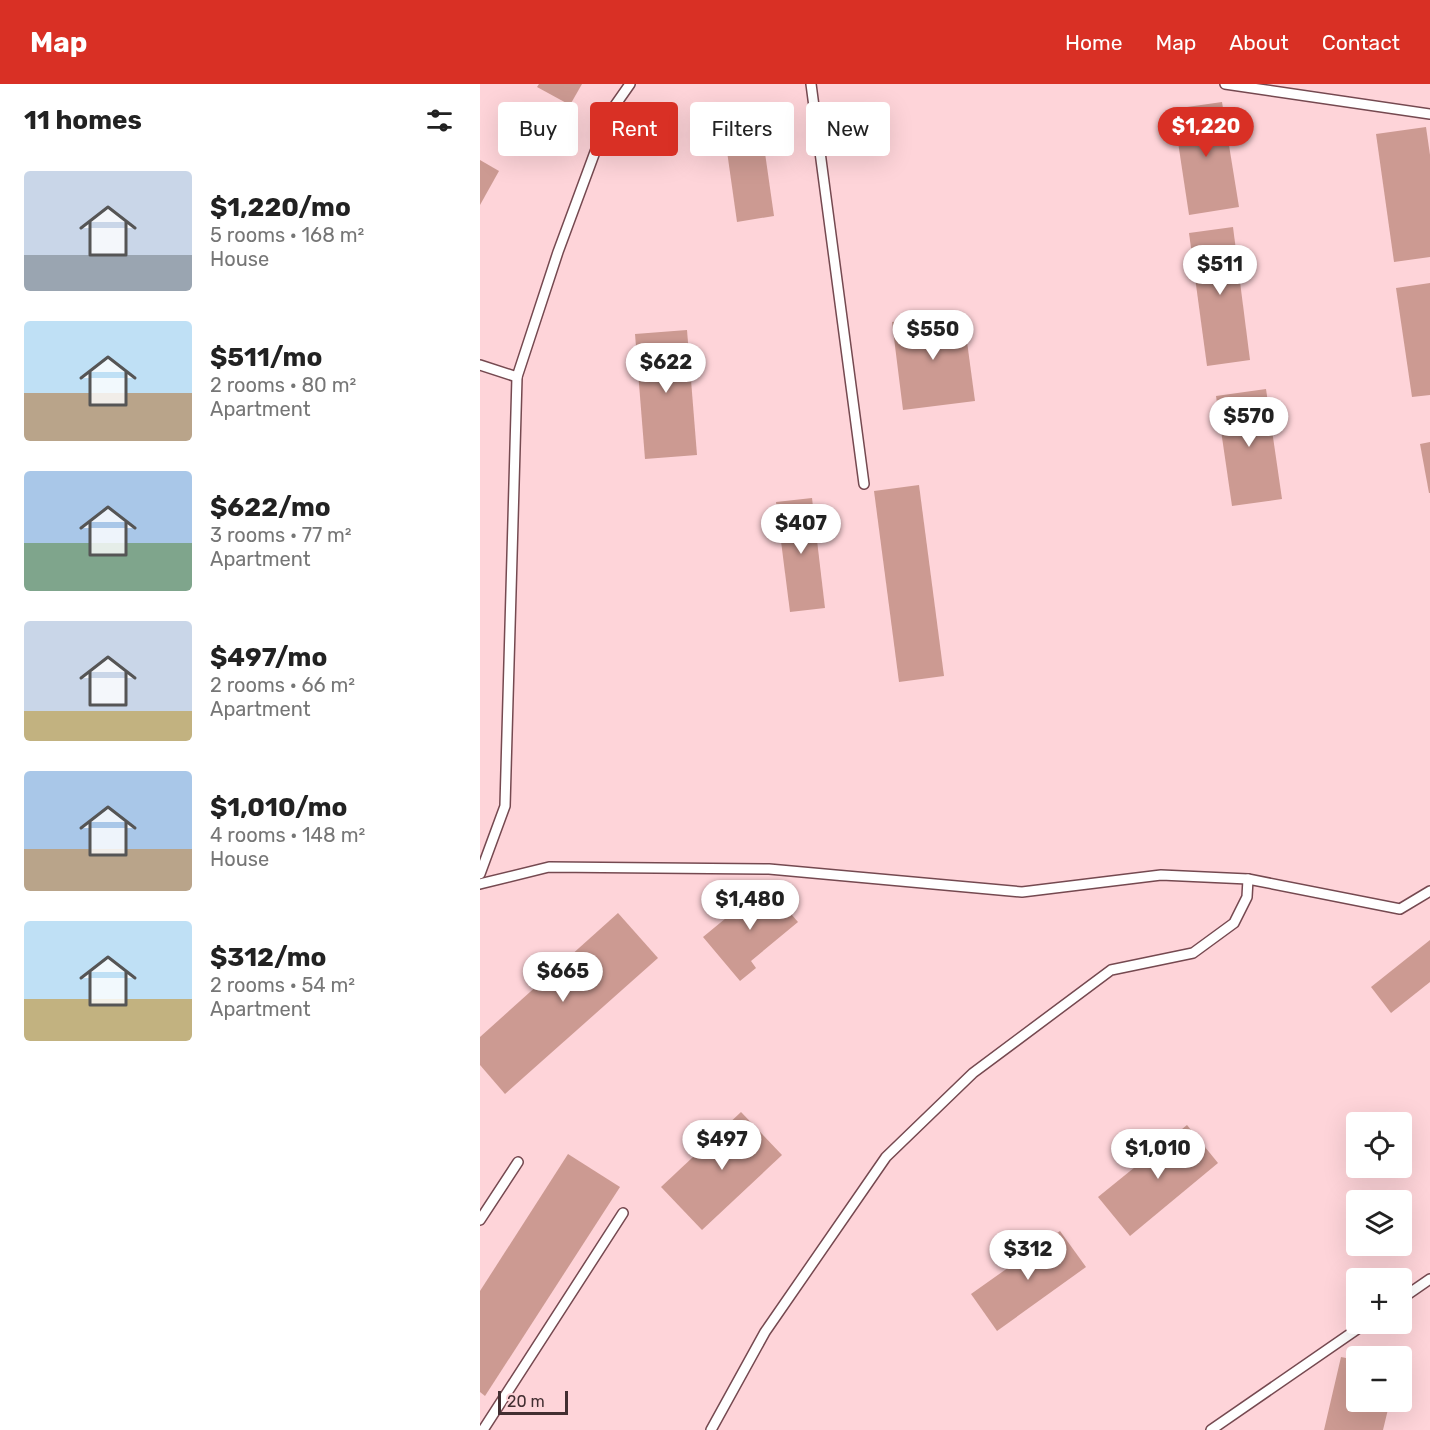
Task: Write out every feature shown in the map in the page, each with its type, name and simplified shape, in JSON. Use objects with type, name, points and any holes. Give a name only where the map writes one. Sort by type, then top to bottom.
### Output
[{"type":"lane","points":[[480,874],[505,806],[518,377],[558,252],[609,114],[630,84]]},
{"type":"lane","points":[[811,84],[864,484]]},
{"type":"lane","points":[[1225,84],[1430,114]]},
{"type":"lane","points":[[480,365],[518,377]]},
{"type":"lane","points":[[480,884],[549,867],[770,870],[1022,892],[1161,875],[1248,879],[1400,909],[1430,891]]},
{"type":"lane","points":[[711,1430],[765,1332],[886,1157],[974,1073],[1111,969],[1193,953],[1234,922],[1247,897],[1248,879]]},
{"type":"lane","points":[[480,1220],[518,1162]]},
{"type":"lane","points":[[483,1430],[623,1213]]},
{"type":"lane","points":[[1412,1291],[1430,1279]]},
{"type":"lane","points":[[1211,1430],[1350,1334]]},
{"type":"building","points":[[539,84],[582,84],[572,102],[564,102],[537,87]]},
{"type":"building","points":[[1222,102],[1239,207],[1189,215],[1173,109]]},
{"type":"building","points":[[1426,127],[1430,155],[1430,257],[1394,262],[1376,134]]},
{"type":"building","points":[[728,156],[765,156],[774,216],[737,222]]},
{"type":"building","points":[[480,160],[499,171],[480,205]]},
{"type":"building","points":[[1233,227],[1250,360],[1207,366],[1189,233]]},
{"type":"building","points":[[1430,283],[1430,395],[1412,397],[1396,288]]},
{"type":"building","points":[[963,312],[975,401],[903,410],[892,322]]},
{"type":"building","points":[[687,330],[697,455],[645,459],[635,334]]},
{"type":"building","points":[[1266,389],[1282,499],[1232,506],[1216,396]]},
{"type":"building","points":[[1430,442],[1430,493],[1429,493],[1420,444]]},
{"type":"building","points":[[919,485],[944,676],[899,682],[874,491]]},
{"type":"building","points":[[812,498],[825,608],[790,612],[776,502]]},
{"type":"building","points":[[766,885],[798,922],[751,961],[756,968],[740,981],[703,937]]},
{"type":"building","points":[[618,913],[658,958],[505,1094],[480,1065],[480,1037]]},
{"type":"building","points":[[1430,940],[1430,982],[1391,1013],[1371,987]]},
{"type":"building","points":[[741,1112],[782,1155],[702,1230],[661,1187]]},
{"type":"building","points":[[1187,1125],[1218,1163],[1130,1236],[1098,1197]]},
{"type":"building","points":[[568,1154],[620,1187],[485,1396],[480,1392],[480,1291]]},
{"type":"building","points":[[1060,1231],[1086,1267],[997,1331],[971,1294]]},
{"type":"building","points":[[1341,1357],[1346,1358],[1346,1412],[1387,1412],[1383,1430],[1324,1430]]}]
